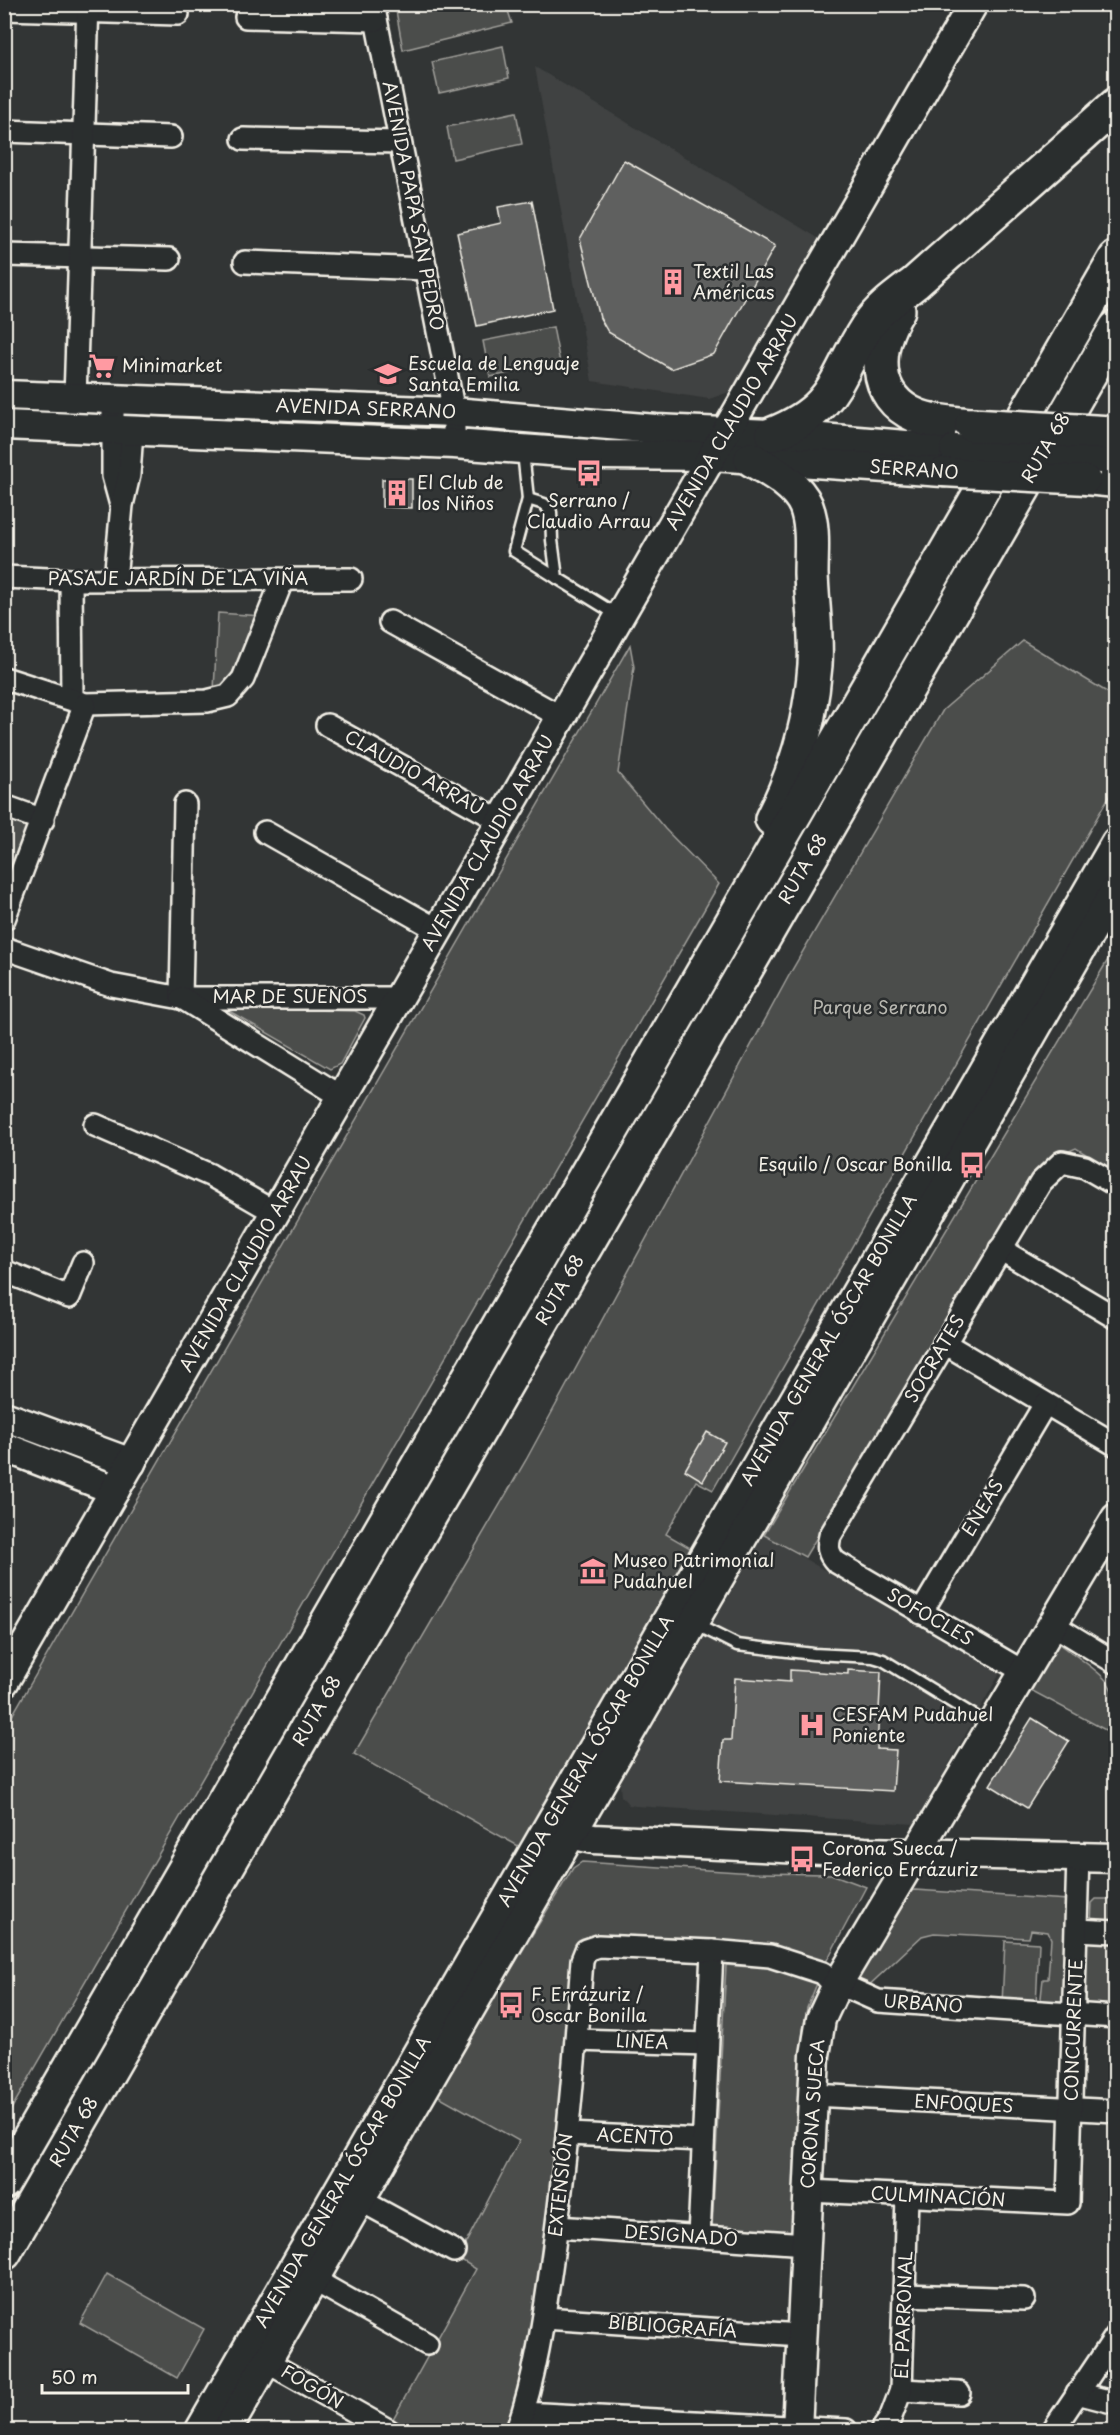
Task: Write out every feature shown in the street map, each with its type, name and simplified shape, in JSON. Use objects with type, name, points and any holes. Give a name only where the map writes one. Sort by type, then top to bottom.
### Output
[{"type":"highway","points":[[773,434],[800,422],[813,413],[826,399],[840,380],[868,326],[886,305],[915,283],[1116,105]]},
{"type":"highway","name":"RUTA 68","points":[[4,2182],[1116,258]]},
{"type":"highway","points":[[915,283],[884,336],[879,356],[887,390],[903,408],[919,416],[956,448],[1106,453]]},
{"type":"highway","name":"RUTA 68","points":[[4,2253],[1116,328]]},
{"type":"highway","points":[[666,1036],[728,898],[773,816],[792,772],[806,724],[811,696],[815,667],[815,631],[812,547],[806,505],[788,483],[751,459]]},
{"type":"street","name":"AVENIDA CLAUDIO ARRAU","points":[[4,1682],[974,4]]},
{"type":"street","points":[[4,9],[88,8],[178,14]]},
{"type":"street","points":[[75,398],[88,8]]},
{"type":"street","points":[[246,17],[375,12]]},
{"type":"street","name":"AVENIDA PAPA SAN PEDRO","points":[[375,12],[454,412],[454,444]]},
{"type":"street","points":[[4,131],[171,136]]},
{"type":"street","points":[[243,139],[400,142]]},
{"type":"street","points":[[4,255],[169,259]]},
{"type":"street","points":[[245,262],[426,269]]},
{"type":"street","name":"AVENIDA SERRANO","points":[[4,395],[454,412],[645,428],[719,444]]},
{"type":"street","points":[[113,399],[122,430],[113,476],[122,505],[115,579]]},
{"type":"street","name":"AVENIDA SERRANO","points":[[4,425],[454,444],[604,455],[719,444]]},
{"type":"street","name":"SERRANO","points":[[719,444],[773,434],[956,448],[1106,453],[1116,483]]},
{"type":"street","name":"SERRANO","points":[[719,444],[751,459],[956,448]]},
{"type":"street","name":"PASAJE JARDÍN DE LA VIÑA","points":[[4,577],[71,580],[351,579]]},
{"type":"street","points":[[4,919],[43,820],[79,701],[71,580]]},
{"type":"street","points":[[4,678],[79,701],[207,700],[228,696],[243,679],[282,581]]},
{"type":"street","points":[[390,622],[561,717]]},
{"type":"street","name":"CLAUDIO ARRAU","points":[[327,725],[501,821]]},
{"type":"street","points":[[181,998],[185,804]]},
{"type":"street","points":[[4,806],[43,820]]},
{"type":"street","points":[[266,832],[438,930]]},
{"type":"street","name":"AVENIDA GENERAL ÓSCAR BONILLA","points":[[227,2430],[360,2200],[560,1829],[1116,842]]},
{"type":"street","name":"AVENIDA GENERAL ÓSCAR BONILLA","points":[[200,2430],[560,1829],[694,1623],[1116,888]]},
{"type":"street","name":"MAR DE SUENOS","points":[[4,948],[111,985],[181,998],[399,998]]},
{"type":"street","name":"MAR DE SUENOS","points":[[181,998],[342,1097]]},
{"type":"street","points":[[95,1125],[210,1175],[276,1213]]},
{"type":"street","name":"SOCRATES","points":[[836,1562],[828,1550],[830,1536],[1041,1182],[1062,1162],[1085,1167],[1116,1185]]},
{"type":"street","points":[[999,1249],[1116,1318]]},
{"type":"street","points":[[4,1271],[69,1297],[83,1263]]},
{"type":"street","points":[[944,1343],[1116,1445]]},
{"type":"street","name":"ENEAS","points":[[921,1613],[1045,1404]]},
{"type":"street","points":[[4,1416],[131,1462]]},
{"type":"street","points":[[4,1447],[115,1490]]},
{"type":"street","name":"CORONA SUECA","points":[[797,2429],[817,2037],[828,2002],[1116,1518]]},
{"type":"street","name":"SOFOCLES","points":[[836,1562],[1024,1672]]},
{"type":"street","points":[[1052,1624],[1116,1663]]},
{"type":"street","points":[[560,1829],[592,1839],[916,1854],[1116,1858]]},
{"type":"street","name":"CONCURRENTE","points":[[1068,2203],[1078,1856]]},
{"type":"street","points":[[1077,1930],[1116,1932]]},
{"type":"street","name":"URBANO","points":[[598,1946],[770,1956],[823,1973],[836,1987],[851,1989],[878,2001],[1116,2017]]},
{"type":"street","name":"EXTENSIÓN","points":[[520,2422],[544,2318],[557,2227],[582,1960],[586,1950],[598,1946]]},
{"type":"street","points":[[699,2237],[712,1951]]},
{"type":"street","name":"LINEA","points":[[576,2040],[707,2044]]},
{"type":"street","name":"ENFOQUES","points":[[813,2095],[1116,2111]]},
{"type":"street","name":"ACENTO","points":[[567,2134],[703,2140]]},
{"type":"street","name":"CULMINACIÓN","points":[[808,2191],[1068,2203]]},
{"type":"street","name":"EL PARRONAL","points":[[882,2430],[890,2419],[902,2391],[907,2196]]},
{"type":"street","points":[[360,2200],[454,2251]]},
{"type":"street","name":"DESIGNADO","points":[[557,2227],[806,2244]]},
{"type":"street","points":[[314,2280],[427,2344]]},
{"type":"street","points":[[904,2295],[1023,2299]]},
{"type":"street","name":"BIBLIOGRAFÍA","points":[[544,2318],[801,2335]]},
{"type":"street","points":[[1053,2430],[1116,2336]]},
{"type":"street","name":"FOGÓN","points":[[267,2362],[388,2430]]},
{"type":"street","points":[[902,2391],[959,2393]]},
{"type":"street","points":[[1077,2393],[1116,2403]]},
{"type":"street","points":[[520,2422],[846,2430]]},
{"type":"lane","points":[[522,448],[528,499],[514,551],[619,617]]},
{"type":"lane","points":[[528,499],[544,504],[551,512],[557,578]]},
{"type":"lane","points":[[694,1623],[737,1644],[813,1654],[873,1657],[883,1660],[991,1727]]},
{"type":"shaded area","points":[[535,67],[818,238],[732,391],[709,399],[592,381]]},
{"type":"shaded area","name":"CESFAM Pudahuel Poniente","points":[[764,1535],[1000,1673],[915,1824],[636,1806],[629,1805],[621,1796],[620,1784],[623,1778]]},
{"type":"green space","points":[[395,5],[506,5],[512,23],[403,50]]},
{"type":"green space","points":[[503,46],[509,78],[439,93],[432,62]]},
{"type":"green space","points":[[516,112],[522,144],[453,159],[447,127]]},
{"type":"green space","points":[[553,327],[560,363],[490,377],[483,341]]},
{"type":"green space","points":[[218,613],[262,616],[213,709]]},
{"type":"green space","name":"Parque Serrano","points":[[1023,641],[1115,697],[1115,786],[713,1490],[696,1481],[666,1534],[692,1549],[520,1847],[354,1754],[526,1460],[792,970],[943,710]]},
{"type":"green space","points":[[630,645],[634,667],[618,773],[665,829],[719,884],[5,2120],[5,1728]]},
{"type":"green space","points":[[11,809],[43,820],[5,912]]},
{"type":"green space","points":[[1115,948],[1115,1172],[1076,1148],[1044,1162],[805,1557],[764,1535]]},
{"type":"green space","points":[[224,1008],[355,1011],[364,1015],[365,1018],[340,1064],[330,1069]]},
{"type":"green space","points":[[1056,1641],[1092,1667],[1108,1683],[1116,1708],[1111,1733],[1025,1687]]},
{"type":"green space","points":[[582,1862],[754,1873],[831,1874],[866,1887],[825,1964],[807,2008],[803,2030],[795,2133],[793,2232],[712,2228],[726,1965],[749,1967],[751,1946],[582,1941],[572,1959],[556,2141],[536,2322],[510,2430],[413,2430],[393,2419],[476,2269],[458,2258],[519,2141],[435,2094],[573,1868]]},
{"type":"green space","points":[[915,1890],[1068,1900],[1064,2007],[1040,2007],[1043,1979],[1048,1979],[1051,1939],[1048,1932],[1031,1930],[1029,1938],[934,1933],[922,1936],[864,1990],[856,1984],[903,1893]]},
{"type":"green space","points":[[1096,1899],[1115,1899],[1115,1924],[1091,1923],[1092,1903]]},
{"type":"green space","points":[[1083,1940],[1115,1942],[1115,2012],[1079,2010]]},
{"type":"green space","points":[[1005,1941],[1039,1943],[1036,2005],[1002,2004]]},
{"type":"green space","points":[[107,2274],[204,2329],[177,2378],[80,2323]]},
{"type":"building","name":"Textil Las Américas","points":[[624,160],[775,246],[714,354],[671,369],[608,332],[600,318],[580,239]]},
{"type":"building","points":[[532,201],[553,309],[477,326],[457,233],[501,223],[498,207]]},
{"type":"building","name":"El Club de los Niños","points":[[382,479],[412,479],[412,508],[382,507]]},
{"type":"building","points":[[707,1432],[725,1442],[703,1481],[685,1470]]},
{"type":"building","points":[[790,1670],[848,1674],[848,1670],[881,1672],[877,1749],[896,1750],[893,1791],[720,1781],[723,1740],[731,1740],[735,1678],[790,1682]]},
{"type":"building","points":[[1032,1718],[1069,1741],[1027,1808],[990,1785]]},
{"type":"place","name":"Textil Las Américas","points":[[673,282]]},
{"type":"place","name":"Minimarket","points":[[102,366]]},
{"type":"place","name":"Escuela de Lenguaje Santa Emilia","points":[[388,374]]},
{"type":"place","name":"Serrano / Claudio Arrau","points":[[589,473]]},
{"type":"place","name":"El Club de los Niños","points":[[397,493]]},
{"type":"place","name":"Esquilo / Oscar Bonilla","points":[[972,1165]]},
{"type":"place","name":"Museo Patrimonial Pudahuel","points":[[593,1571]]},
{"type":"place","name":"CESFAM Pudahuel Poniente","points":[[812,1725]]},
{"type":"place","name":"Corona Sueca / Federico Errázuriz","points":[[802,1859]]},
{"type":"place","name":"F. Errázuriz / Oscar Bonilla","points":[[511,2005]]}]
